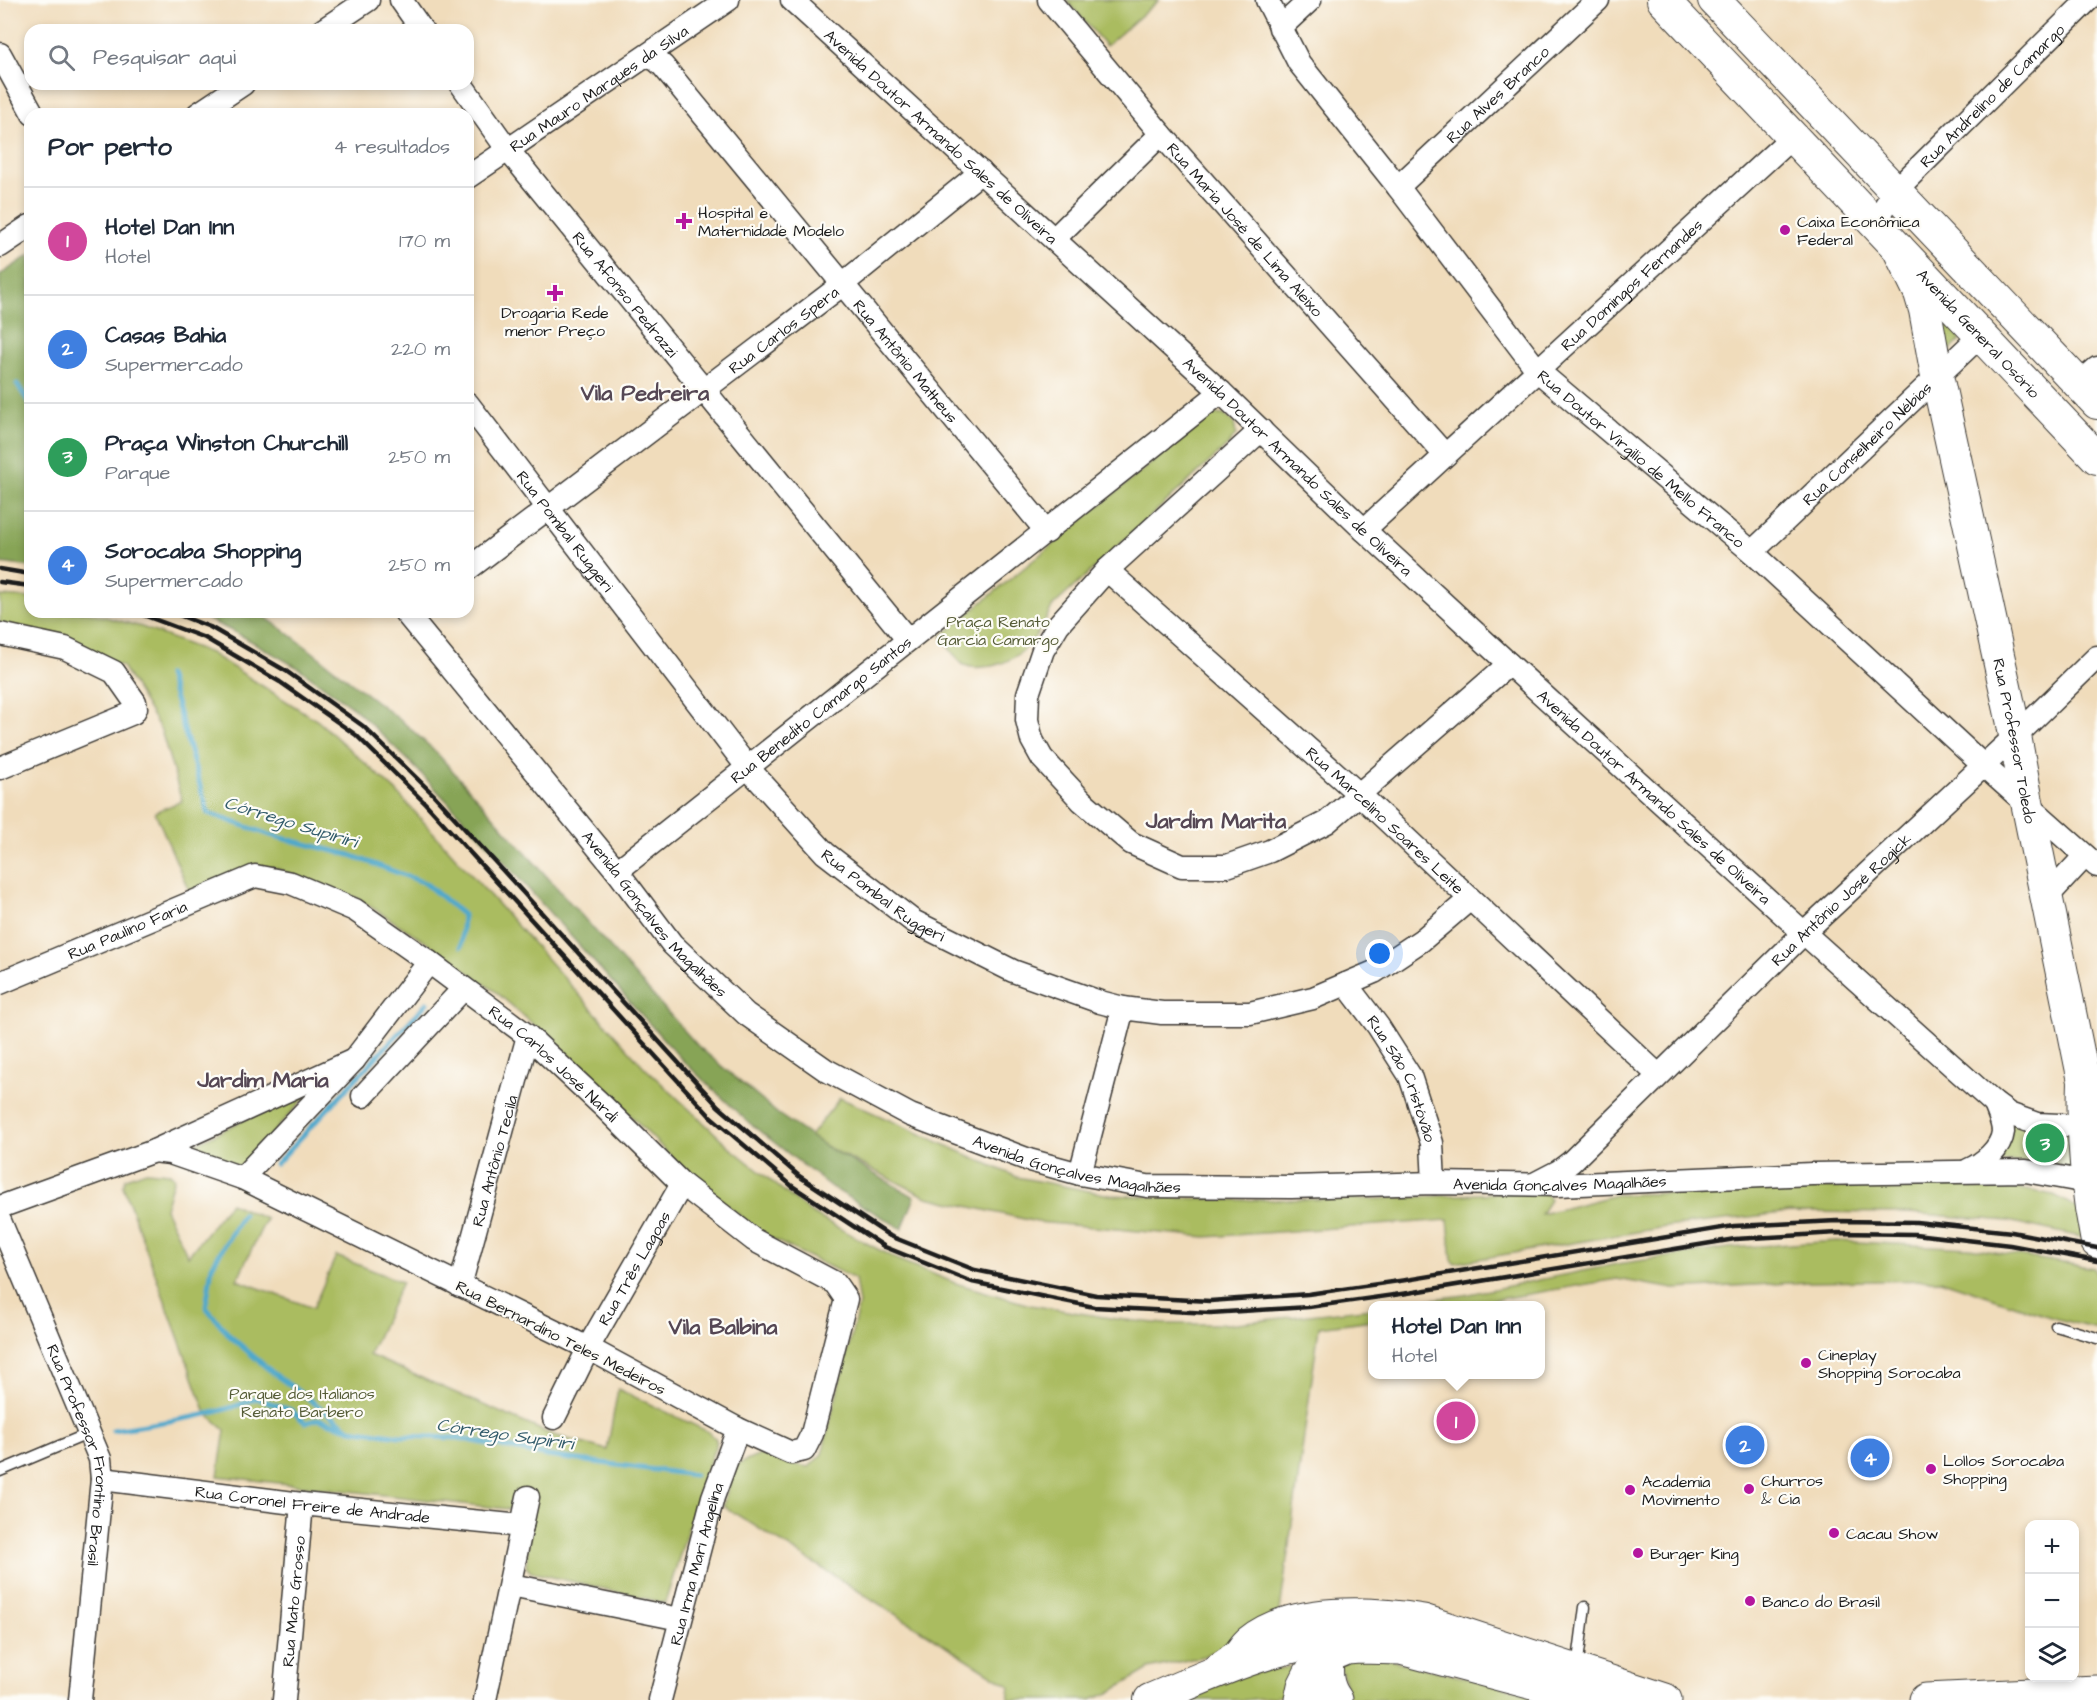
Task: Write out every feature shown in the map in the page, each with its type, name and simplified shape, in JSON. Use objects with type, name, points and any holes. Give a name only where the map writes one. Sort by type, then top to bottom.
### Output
[{"type":"main road","name":"Avenida General Osório","points":[[1664,0],[2097,458]]},
{"type":"main road","points":[[1717,1],[1895,191],[2091,385]]},
{"type":"main road","name":"Rua Professor Toledo","points":[[1890,238],[1920,293],[2016,737],[2027,802],[2090,1111],[2086,1189],[2097,1242]]},
{"type":"main road","points":[[1219,1670],[1250,1642],[1279,1626],[1327,1616],[1369,1614],[1423,1621],[1665,1700]]},
{"type":"main road","points":[[1150,1700],[1219,1670],[1281,1651],[1326,1642],[1349,1641],[1401,1648],[1598,1700]]},
{"type":"main road","points":[[1301,1700],[1310,1674],[1327,1656],[1347,1648],[1401,1648]]},
{"type":"main road","points":[[1327,1656],[1326,1676],[1329,1689],[1336,1700]]},
{"type":"main road","points":[[1926,1700],[2092,1691]]},
{"type":"street","points":[[332,24],[368,0]]},
{"type":"street","points":[[401,0],[418,24]]},
{"type":"street","name":"Rua Mauro Marques da Silva","points":[[474,173],[728,0]]},
{"type":"street","name":"Avenida Doutor Armando Sales de Oliveira","points":[[792,0],[1221,392],[1364,530],[1509,664],[1995,1104],[2009,1114],[2037,1124],[2090,1111]]},
{"type":"street","name":"Rua Maria José de Lima Aleixo","points":[[1049,0],[1161,134],[1445,455]]},
{"type":"street","name":"Rua Doutor Virgilio de Mello Franco","points":[[1267,0],[1299,63],[1538,371],[1752,552],[1984,766],[2091,861],[2047,897]]},
{"type":"street","points":[[1280,28],[1310,0]]},
{"type":"street","name":"Rua Alves Branco","points":[[1398,188],[1598,0]]},
{"type":"street","name":"Rua Andrelino de Camargo","points":[[1890,238],[1882,211],[1895,191],[2088,0]]},
{"type":"street","points":[[0,54],[30,108]]},
{"type":"street","name":"Rua Antônio Matheus","points":[[646,57],[655,59],[663,66],[1047,532]]},
{"type":"street","points":[[207,108],[234,90]]},
{"type":"street","name":"Rua Afonso Pedrazzi","points":[[465,90],[508,150],[908,640]]},
{"type":"street","points":[[1054,239],[1161,134]]},
{"type":"street","name":"Rua Domingos Fernandes","points":[[1364,530],[1792,137]]},
{"type":"street","name":"Rua Carlos Spera","points":[[474,565],[843,285],[981,172]]},
{"type":"street","points":[[0,246],[24,230]]},
{"type":"street","name":"Rua Conselheiro Nébias","points":[[1752,552],[1981,335]]},
{"type":"street","name":"Rua Benedito Camargo Santos","points":[[617,871],[1221,392]]},
{"type":"street","name":"Rua Pombal Ruggeri","points":[[474,412],[748,768],[825,853],[913,921],[1013,971],[1123,1008],[1162,1013],[1250,1013],[1312,998],[1374,972],[1422,940],[1470,898]]},
{"type":"street","points":[[1261,430],[1107,570],[1058,625],[1043,650],[1028,694],[1027,720],[1032,740],[1041,758],[1082,801],[1131,843],[1182,866],[1227,866],[1270,851],[1326,822],[1509,664]]},
{"type":"street","name":"Rua Marcelino Soares Leite","points":[[1107,570],[1360,795],[1658,1075]]},
{"type":"street","name":"Avenida Gonçalves Magalhães","points":[[412,618],[617,871],[672,944],[746,1014],[826,1070],[910,1115],[1029,1160],[1080,1174],[1147,1186],[1291,1187],[1434,1183],[1532,1185],[1968,1170],[2026,1171],[2086,1189]]},
{"type":"street","points":[[0,634],[65,648],[114,672],[135,702],[136,708],[133,713],[0,768]]},
{"type":"street","name":"Rua Antônio José Rogick","points":[[1532,1185],[1571,1162],[1804,933],[2016,737],[2097,657]]},
{"type":"street","name":"Rua Carlos José Nardi","points":[[255,876],[291,883],[355,910],[528,1036],[682,1184],[754,1240],[835,1283]]},
{"type":"street","name":"Rua Paulino Faria","points":[[0,983],[255,876]]},
{"type":"street","points":[[242,1178],[354,1060],[429,962]]},
{"type":"street","name":"Rua São Cristóvão","points":[[1346,984],[1378,1026],[1410,1076],[1432,1143],[1434,1183]]},
{"type":"street","points":[[363,1096],[463,988]]},
{"type":"street","points":[[1080,1174],[1123,1008]]},
{"type":"street","name":"Rua Antônio Tecila","points":[[460,1286],[528,1036]]},
{"type":"street","points":[[0,1207],[154,1151],[354,1060]]},
{"type":"street","points":[[1968,1170],[1983,1163],[2002,1135],[2001,1120],[1995,1104]]},
{"type":"street","points":[[1583,1184],[1588,1144]]},
{"type":"street","name":"Rua Bernardino Teles Medeiros","points":[[154,1151],[170,1153],[242,1178],[588,1348],[738,1429],[791,1453],[804,1450],[813,1434],[846,1299],[835,1283]]},
{"type":"street","name":"Rua Três Lagoas","points":[[554,1418],[588,1348],[682,1184]]},
{"type":"street","name":"Rua Professor Frontino Brasil","points":[[0,1221],[100,1459],[102,1479],[80,1700]]},
{"type":"street","name":"Rua Irma Mari Angelina","points":[[660,1700],[713,1497],[738,1429]]},
{"type":"street","name":"Rua Coronel Freire de Andrade","points":[[102,1479],[302,1504],[522,1527]]},
{"type":"street","points":[[485,1700],[528,1497]]},
{"type":"street","name":"Rua Mato Grosso","points":[[284,1700],[302,1504]]},
{"type":"street","points":[[511,1585],[680,1619]]},
{"type":"lane","points":[[2056,1326],[2096,1337]]},
{"type":"lane","points":[[0,1471],[90,1433]]},
{"type":"lane","points":[[1577,1670],[1585,1607]]},
{"type":"green space","points":[[1066,0],[1159,0],[1106,46]]},
{"type":"green space","points":[[24,259],[24,566],[0,563],[0,275]]},
{"type":"green space","points":[[1938,312],[1960,337],[1960,341],[1948,352]]},
{"type":"green space","name":"Praça Renato Garcia Camargo","points":[[1214,414],[1224,415],[1234,423],[1236,434],[1229,444],[1052,607],[1036,636],[1022,652],[1003,663],[992,666],[971,667],[964,665],[958,659],[941,636]]},
{"type":"green space","points":[[0,596],[24,598],[24,618],[110,618],[142,627],[210,653],[318,721],[395,790],[645,1068],[733,1150],[811,1213],[896,1259],[955,1283],[1030,1305],[1116,1319],[1164,1324],[1228,1324],[1368,1308],[1368,1321],[1319,1327],[1279,1618],[1248,1636],[1204,1656],[1149,1669],[1109,1693],[1091,1700],[1008,1700],[1010,1686],[723,1506],[734,1466],[762,1454],[781,1462],[809,1467],[822,1454],[859,1304],[855,1279],[766,1236],[693,1179],[587,1071],[496,992],[431,945],[357,898],[272,867],[222,879],[189,891],[155,812],[182,801],[161,730],[122,666],[0,627]]},
{"type":"green space","points":[[205,618],[266,618],[404,723],[435,751],[698,1046],[778,1114],[825,1146],[915,1197],[902,1229],[831,1187],[748,1122],[682,1060],[497,854],[409,761],[355,709],[300,669]]},
{"type":"green space","points":[[318,1083],[241,1168],[191,1146]]},
{"type":"green space","points":[[840,1098],[1017,1177],[1110,1195],[1231,1200],[1375,1199],[1541,1191],[1548,1195],[1550,1200],[1541,1214],[1616,1195],[1954,1183],[2021,1189],[2054,1195],[2078,1208],[2090,1239],[2008,1221],[1909,1213],[1791,1212],[1666,1227],[1455,1263],[1452,1260],[1448,1220],[1206,1237],[1037,1222],[927,1197],[825,1146],[810,1136]]},
{"type":"green space","points":[[2010,1121],[2075,1134],[2080,1168],[1997,1160]]},
{"type":"green space","name":"Parque dos Italianos Renato Barbero","points":[[146,1171],[170,1173],[174,1177],[165,1209],[188,1256],[230,1203],[266,1219],[237,1280],[313,1308],[336,1256],[402,1282],[369,1355],[550,1434],[607,1450],[618,1389],[709,1432],[716,1439],[715,1447],[665,1603],[531,1572],[526,1567],[530,1525],[516,1510],[218,1476],[225,1430],[206,1413],[123,1186],[126,1178]]},
{"type":"green space","points":[[1837,1241],[1970,1248],[2094,1268],[2097,1281],[2097,1329],[2050,1317],[1940,1280],[1810,1282],[1674,1289],[1617,1279],[1488,1301],[1419,1301],[1465,1295],[1617,1264],[1730,1248]]},
{"type":"green space","points":[[1357,1652],[1559,1700],[1359,1700],[1349,1698],[1339,1662]]},
{"type":"green space","points":[[1289,1667],[1296,1670],[1290,1695],[1245,1700],[1183,1700],[1241,1675]]},
{"type":"waterway","name":"Córrego Supiriri","points":[[17,384],[24,395]]},
{"type":"waterway","name":"Córrego Supiriri","points":[[168,675],[208,813],[270,835],[350,855],[425,883],[463,915],[461,946]]},
{"type":"waterway","name":"Córrego Supiriri","points":[[276,1164],[427,1003]]},
{"type":"waterway","name":"Córrego Supiriri","points":[[243,1214],[212,1266],[206,1307],[230,1336],[273,1373],[350,1429],[400,1436],[458,1438],[548,1456],[694,1475]]},
{"type":"waterway","points":[[113,1430],[204,1415],[256,1398],[291,1410],[306,1423],[318,1419],[345,1427]]},
{"type":"railway","points":[[0,569],[24,573]]},
{"type":"railway","points":[[0,582],[24,585]]},
{"type":"railway","points":[[151,618],[205,638],[280,682],[356,735],[425,803],[710,1116],[792,1186],[885,1247],[972,1282],[1094,1307],[1210,1313],[1309,1307],[1735,1239],[1837,1233],[1915,1234],[2010,1245],[2097,1261]]},
{"type":"railway","points":[[187,618],[210,627],[286,671],[363,726],[433,794],[718,1106],[799,1176],[890,1236],[975,1270],[1096,1295],[1210,1301],[1308,1294],[1406,1280],[1734,1226],[1837,1221],[1916,1222],[2012,1232],[2097,1248]]},
{"type":"place","name":"Hospital e Maternidade Modelo","points":[[684,221]]},
{"type":"place","name":"Caixa Econômica Federal","points":[[1785,230]]},
{"type":"place","name":"Drogaria Rede menor Preço","points":[[555,293]]},
{"type":"place","name":"Praça Winston Churchill","points":[[2045,1143]]},
{"type":"place","name":"Cineplay Shopping Sorocaba","points":[[1806,1363]]},
{"type":"place","name":"Hotel Dan Inn","points":[[1456,1421]]},
{"type":"place","name":"Casas Bahia","points":[[1745,1445]]},
{"type":"place","name":"Sorocaba Shopping","points":[[1870,1458]]},
{"type":"place","name":"Lollos Sorocaba Shopping","points":[[1931,1469]]},
{"type":"place","name":"Churros & Cia","points":[[1749,1489]]},
{"type":"place","name":"Academia Movimento","points":[[1630,1490]]},
{"type":"place","name":"Cacau Show","points":[[1834,1533]]},
{"type":"place","name":"Burger King","points":[[1638,1553]]},
{"type":"place","name":"Banco do Brasil","points":[[1750,1601]]},
{"type":"district","name":"Vila Pedreira","points":[[645,392]]},
{"type":"district","name":"Jardim Marita","points":[[1216,820]]},
{"type":"district","name":"Jardim Maria","points":[[263,1079]]},
{"type":"district","name":"Vila Balbina","points":[[723,1326]]}]
